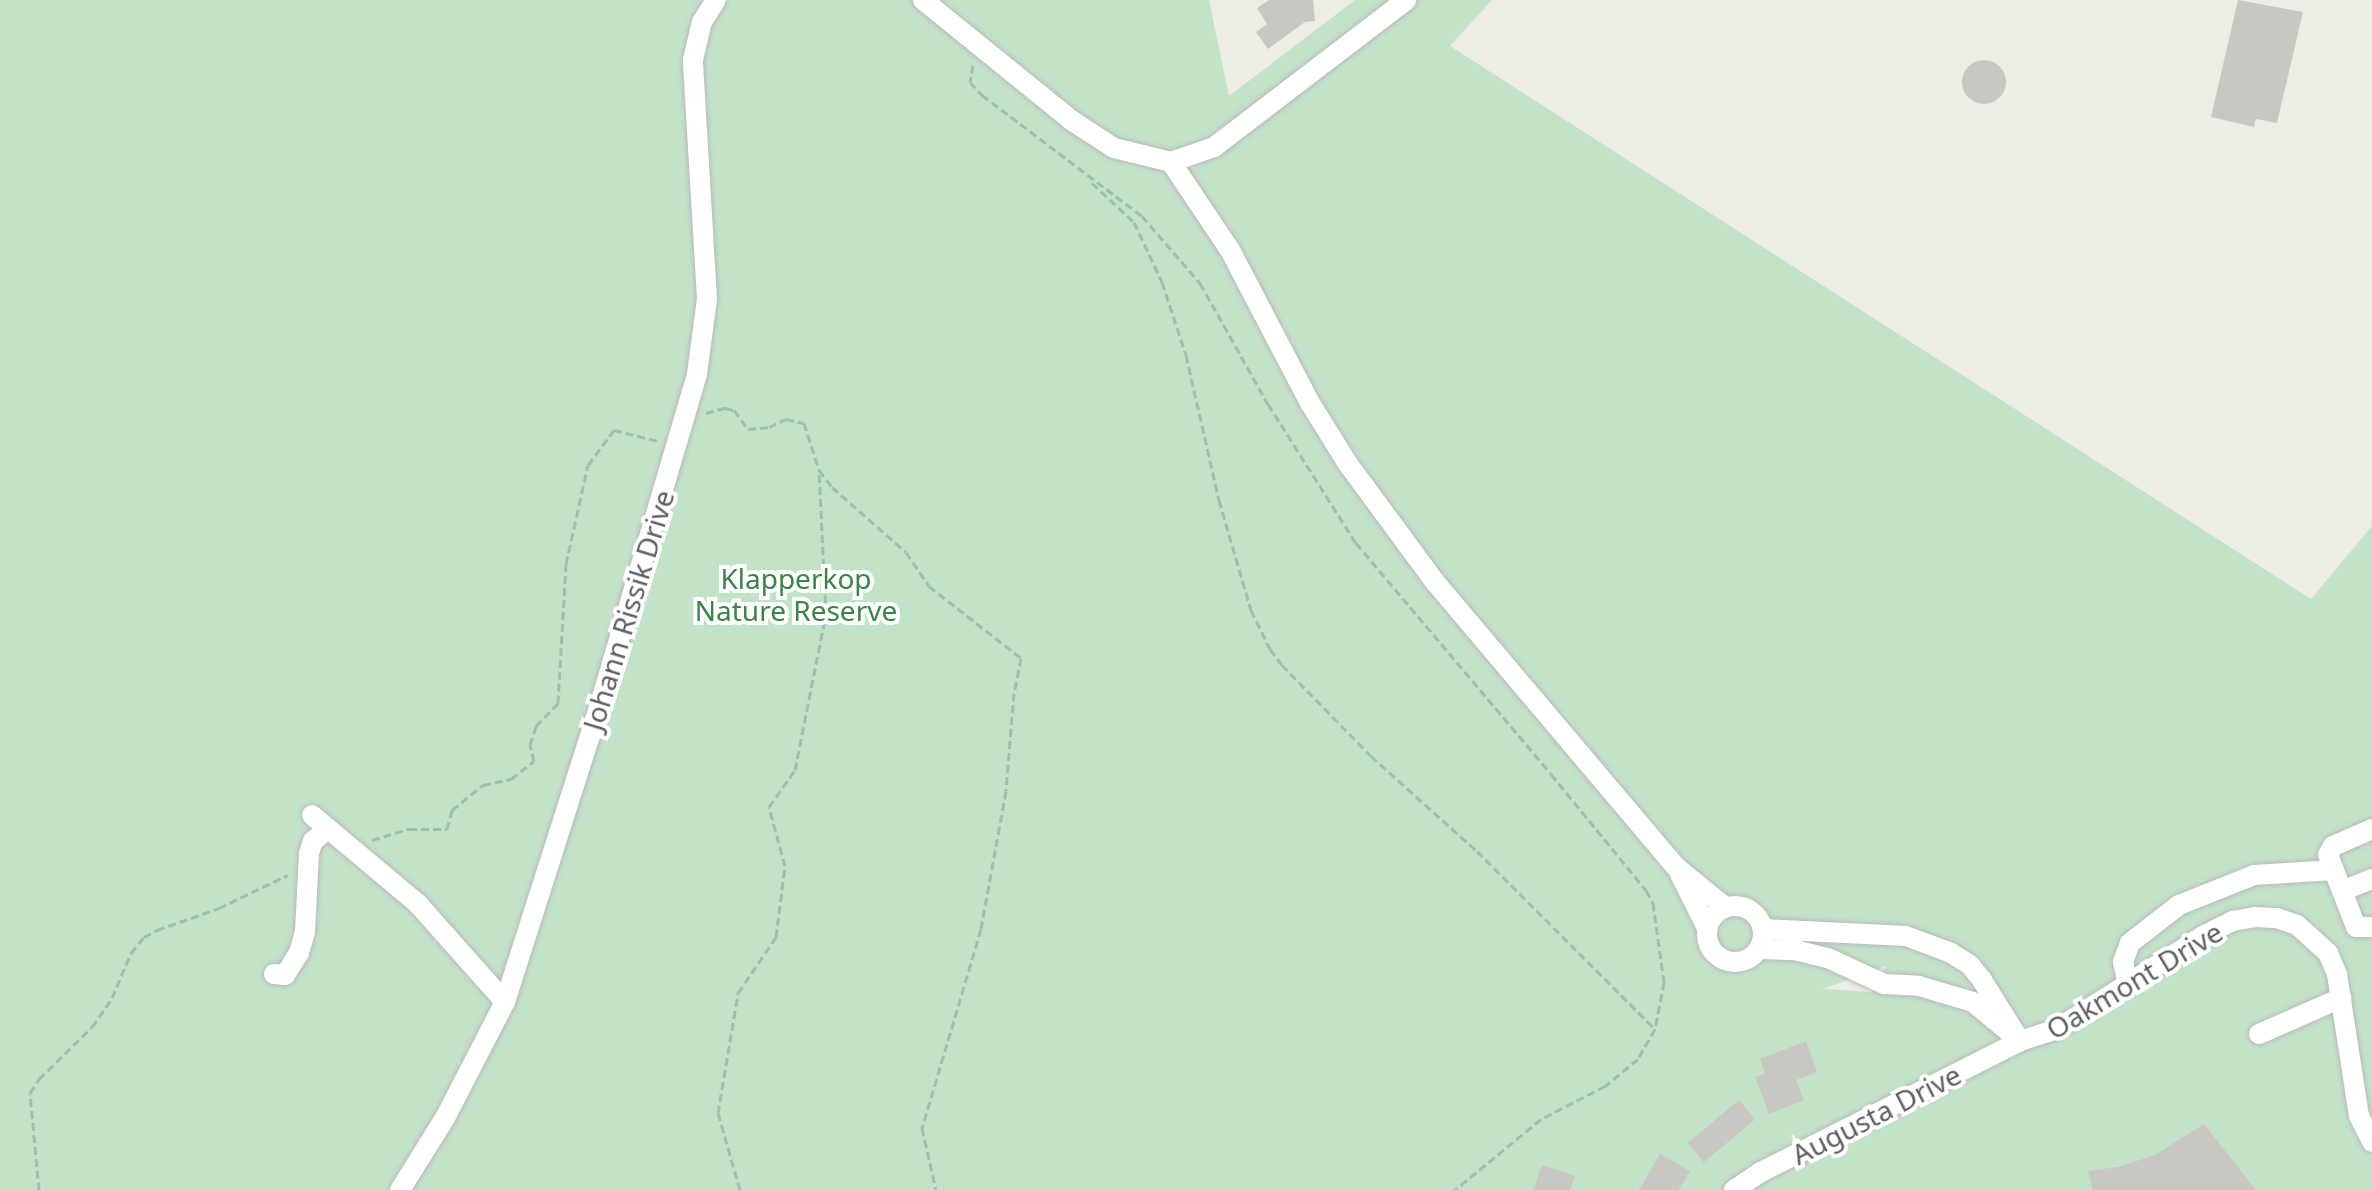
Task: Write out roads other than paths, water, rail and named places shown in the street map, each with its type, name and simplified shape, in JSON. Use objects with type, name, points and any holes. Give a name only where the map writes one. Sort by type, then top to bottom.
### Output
[{"type":"street","name":"Johann Rissik Drive","points":[[400,1190],[445,1118],[505,1002],[592,733],[697,374],[707,299],[693,60],[702,22],[716,0]]},
{"type":"street","points":[[923,0],[1071,120],[1114,148],[1171,162],[1214,147],[1406,0]]},
{"type":"street","points":[[1171,162],[1230,250],[1310,403],[1348,464],[1435,582],[1676,867],[1725,907]]},
{"type":"street","points":[[274,974],[285,975],[299,953],[305,932],[309,864],[320,822],[418,904],[505,1002]]},
{"type":"street","points":[[2372,829],[2329,849],[2356,927],[2372,927]]},
{"type":"street","points":[[1676,867],[1707,928],[1710,947],[1724,960],[1744,961],[1762,939],[1760,919],[1745,907],[1725,907],[1717,912],[1707,928]]},
{"type":"street","points":[[2128,984],[2122,967],[2130,943],[2179,905],[2254,875],[2334,870]]},
{"type":"street","points":[[2342,891],[2372,879]]},
{"type":"street","name":"Oakmont Drive","points":[[2020,1041],[2057,1029],[2222,926],[2244,918],[2267,916],[2297,925],[2319,942],[2337,974],[2359,1116],[2372,1142]]},
{"type":"street","points":[[1762,939],[1906,936],[1951,953],[1970,965],[1982,980],[2020,1041]]},
{"type":"street","points":[[1762,939],[1828,958],[1884,984],[1919,986],[1973,1002],[2020,1041]]},
{"type":"street","points":[[2259,1034],[2341,998]]},
{"type":"street","name":"Augusta Drive","points":[[1734,1190],[1761,1172],[2020,1041]]},
{"type":"park label","name":"Klapperkop Nature Reserve","points":[[796,594]]}]
